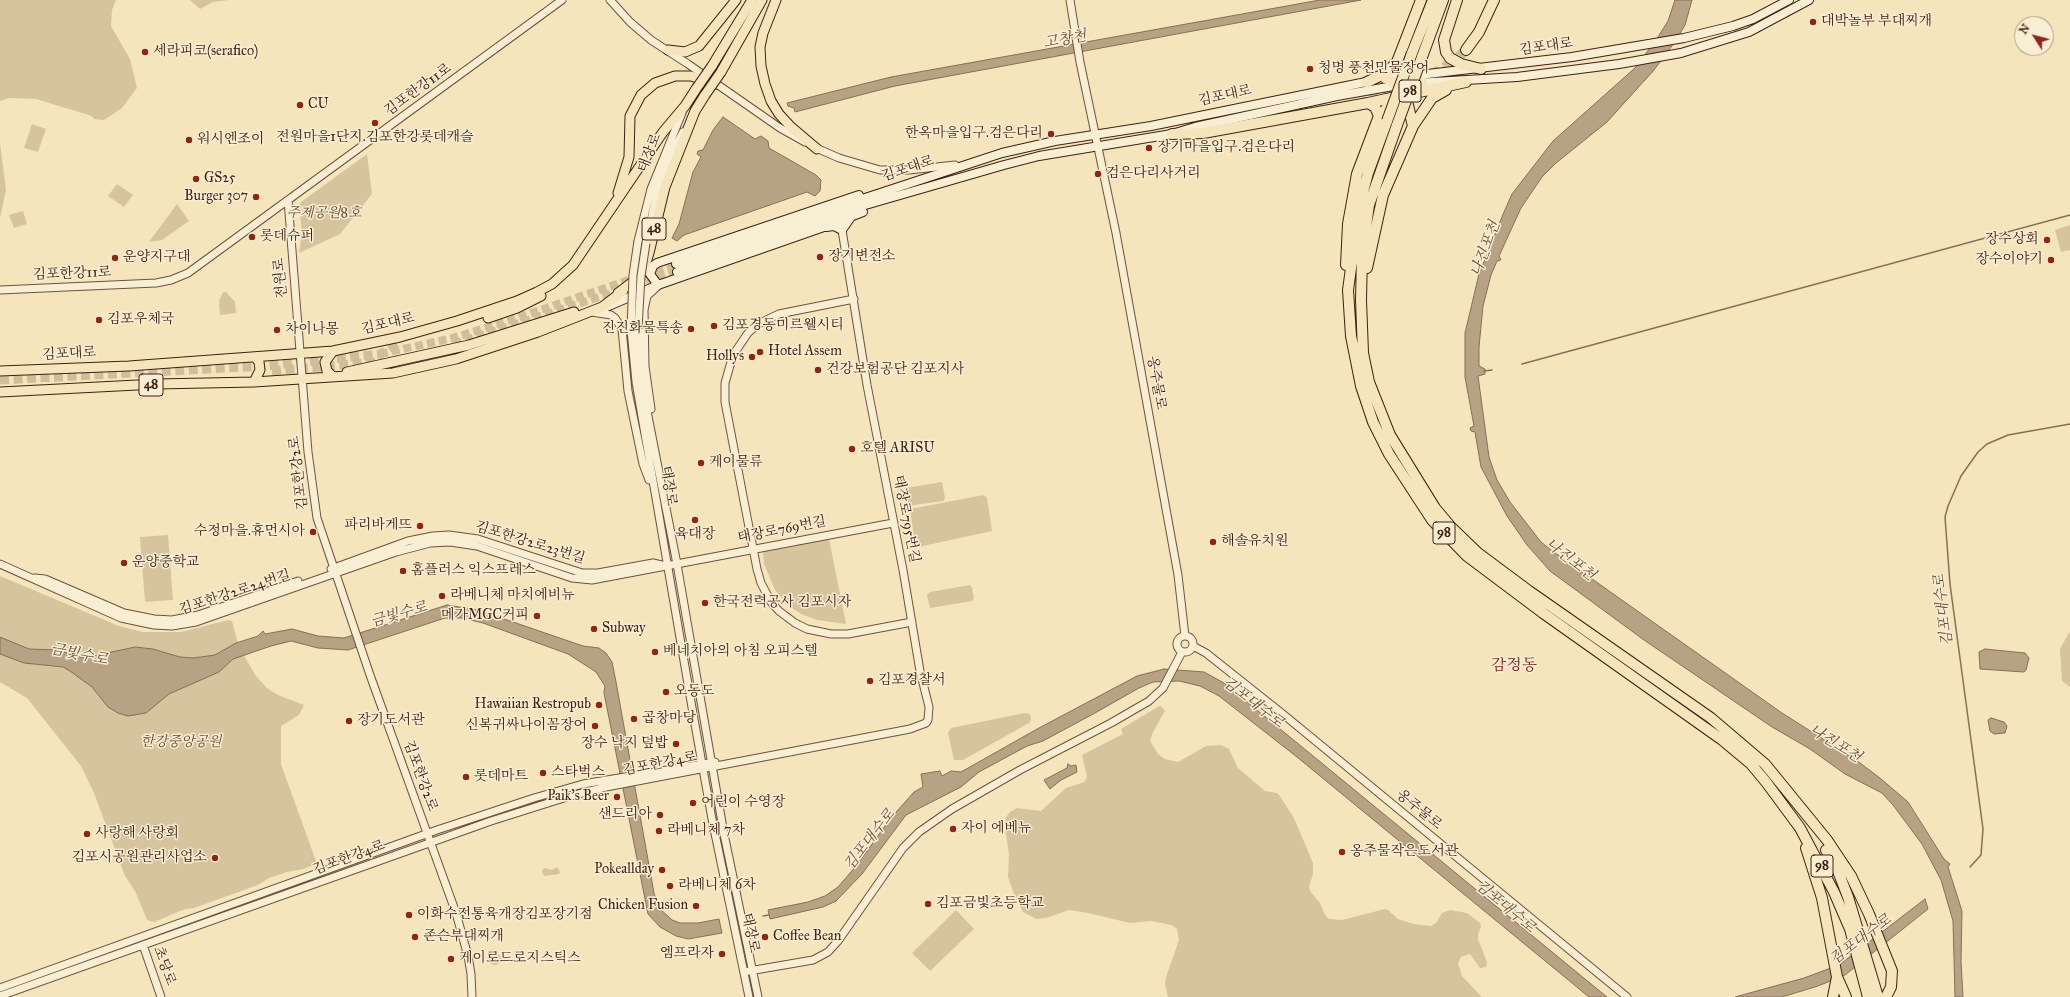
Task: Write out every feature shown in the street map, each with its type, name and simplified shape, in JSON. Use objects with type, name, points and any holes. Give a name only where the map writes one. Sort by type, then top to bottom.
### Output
[{"type":"highway","points":[[1367,82],[1392,69],[1402,55],[1421,0]]},
{"type":"highway","name":"98","points":[[1433,0],[1383,119],[1360,202],[1348,290],[1355,360],[1373,422],[1399,471],[1432,520],[1455,546],[1503,585],[1736,751],[1766,782],[1786,808],[1813,849],[1854,928],[1868,997]]},
{"type":"highway","name":"98","points":[[1443,0],[1369,205],[1362,255],[1361,300],[1363,353],[1369,382],[1380,414],[1390,435],[1416,480],[1451,527],[1478,553],[1711,718],[1765,764],[1800,807],[1836,866],[1854,928],[1878,997]]},
{"type":"highway","points":[[1457,0],[1444,40],[1446,52],[1450,58],[1461,64],[1481,69]]},
{"type":"highway","points":[[1466,50],[1479,32],[1494,0]]},
{"type":"highway","points":[[1402,55],[1405,71],[1422,83]]},
{"type":"highway","points":[[1387,78],[1397,86],[1405,96],[1411,113],[1413,126]]},
{"type":"highway","points":[[1172,134],[1203,133],[1369,101],[1405,96],[1466,82]]},
{"type":"highway","points":[[1361,300],[1378,211],[1389,180],[1413,126],[1432,98],[1441,92],[1466,82]]},
{"type":"highway","points":[[1369,101],[1383,119]]},
{"type":"highway","points":[[1383,119],[1387,108],[1399,105],[1411,113]]},
{"type":"highway","points":[[1800,807],[1851,876],[1869,914],[1892,971],[1891,987],[1886,997]]},
{"type":"highway","points":[[1786,808],[1806,849],[1816,876],[1822,898],[1837,977],[1846,997]]},
{"type":"highway","points":[[1833,997],[1837,977]]},
{"type":"main road","points":[[668,50],[685,52],[699,46],[736,0]]},
{"type":"main road","name":"태장로","points":[[685,106],[712,66],[752,0]]},
{"type":"main road","name":"태장로","points":[[695,111],[721,72],[762,0]]},
{"type":"main road","points":[[776,0],[763,33],[760,47],[760,62],[765,84],[771,101],[779,114],[791,127],[817,149]]},
{"type":"main road","name":"김포대로","points":[[1789,0],[1753,19],[1733,26],[1684,38],[1572,57],[1481,69],[1387,78],[1096,135],[1055,141],[972,162],[937,176],[856,201],[676,268],[862,206],[1032,158],[1172,134],[1195,127],[1322,99],[1397,86],[1422,83],[1466,82],[1545,74],[1672,55],[1714,44],[1749,32],[1809,0]]},
{"type":"main road","points":[[612,208],[627,169],[629,157],[630,116],[641,95],[655,83],[675,76],[691,76],[716,84]]},
{"type":"main road","name":"김포대로","points":[[0,371],[129,366],[333,351],[400,337],[488,312],[537,292],[569,269],[663,132],[685,106]]},
{"type":"main road","name":"48","points":[[401,366],[460,352],[525,331],[602,302],[623,291],[639,277],[645,266],[665,187],[695,111]]},
{"type":"main road","name":"김포대로","points":[[658,285],[650,274],[652,266],[656,262],[817,208],[943,168]]},
{"type":"main road","name":"김포대로","points":[[0,392],[157,384],[254,382],[393,373],[456,359],[532,335],[658,285],[825,227],[916,191]]},
{"type":"main road","points":[[825,227],[834,226],[842,230],[851,216]]},
{"type":"main road","points":[[401,342],[456,328],[517,308],[556,286],[569,269]]},
{"type":"main road","points":[[592,312],[612,301],[623,291]]},
{"type":"main road","points":[[333,351],[325,362],[327,371],[332,376],[462,347],[574,312]]},
{"type":"main road","points":[[254,382],[260,370],[259,362],[255,357]]},
{"type":"street","name":"김포한강11로","points":[[288,200],[558,0]]},
{"type":"street","name":"김포한강11로","points":[[0,290],[94,287],[156,283],[171,280],[188,273],[562,0]]},
{"type":"street","points":[[610,0],[640,31],[780,128],[817,149],[839,158],[880,170],[943,168],[972,162]]},
{"type":"street","name":"옹주물로","points":[[1070,0],[1075,36],[1117,236],[1178,575],[1185,636]]},
{"type":"street","name":"태장로","points":[[685,106],[651,189],[638,241],[633,275],[634,330],[667,566],[703,767],[749,997]]},
{"type":"street","name":"태장로","points":[[634,330],[646,243],[653,206],[668,160],[695,111]]},
{"type":"street","name":"전원로","points":[[288,200],[300,353]]},
{"type":"street","name":"태장로795번길","points":[[712,765],[918,724],[922,722],[925,714],[912,622],[867,384],[842,230]]},
{"type":"street","points":[[658,285],[647,296],[645,301],[644,348],[648,391],[660,463],[658,494]]},
{"type":"street","points":[[854,299],[791,311],[768,318],[758,324],[748,333],[733,355],[726,376],[724,392],[753,550],[761,583],[771,602],[787,618],[807,629],[837,635],[912,622]]},
{"type":"street","points":[[592,312],[611,315],[615,318],[622,330],[628,391],[643,464],[658,494]]},
{"type":"street","name":"김포한강2로","points":[[300,353],[315,506],[341,593],[456,913],[468,956],[471,974],[472,997]]},
{"type":"street","name":"태장로","points":[[658,494],[677,564],[712,765],[758,997]]},
{"type":"street","name":"태장로769번길","points":[[667,566],[893,523]]},
{"type":"street","name":"김포한강2로23번길","points":[[334,571],[408,548],[430,543],[450,542],[488,549],[578,580],[599,579],[667,566]]},
{"type":"street","name":"김포한강2로24번길","points":[[0,564],[121,618],[154,625],[172,626],[196,622],[216,616],[334,571]]},
{"type":"street","points":[[1185,636],[1191,639],[1193,646],[1190,651],[1182,652],[1177,647],[1176,642],[1179,638],[1185,636]]},
{"type":"street","name":"옹주물로","points":[[1193,646],[1206,653],[1284,715],[1628,997]]},
{"type":"street","points":[[744,972],[813,960],[828,952],[838,941],[903,848],[919,832],[952,809],[1013,774],[1132,712],[1149,701],[1163,688],[1176,666],[1182,652]]},
{"type":"street","name":"김포한강4로","points":[[0,988],[427,834],[534,798],[570,787],[606,784],[712,765]]},
{"type":"street","name":"김포한강4로","points":[[0,996],[430,843],[606,784]]},
{"type":"street","name":"초당로","points":[[143,945],[160,997]]},
{"type":"green space","points":[[0,0],[116,0],[112,10],[111,26],[130,59],[137,88],[122,108],[104,120],[94,119],[92,116],[36,99],[9,98],[0,101]]},
{"type":"green space","points":[[190,0],[229,0],[213,2],[200,9]]},
{"type":"green space","points":[[32,124],[46,129],[38,152],[24,148]]},
{"type":"green space","points":[[0,143],[6,190],[0,218]]},
{"type":"green space","name":"주제공원8호","points":[[367,154],[372,194],[340,234],[299,253],[302,232],[299,206],[301,202]]},
{"type":"green space","points":[[117,184],[133,195],[124,207],[108,196]]},
{"type":"green space","points":[[177,204],[189,221],[162,240],[149,242]]},
{"type":"green space","points":[[23,211],[27,224],[14,228],[9,215]]},
{"type":"green space","points":[[2070,225],[2070,250],[2061,252],[2055,230]]},
{"type":"green space","points":[[223,292],[226,292],[235,302],[236,313],[220,315],[219,301]]},
{"type":"green space","points":[[942,482],[945,498],[943,501],[907,506],[906,488]]},
{"type":"green space","points":[[984,495],[987,498],[992,531],[918,547],[915,545],[910,509]]},
{"type":"green space","points":[[168,535],[173,600],[145,602],[140,537]]},
{"type":"green space","points":[[829,539],[846,624],[817,620],[801,614],[788,605],[775,590],[764,564],[763,551]]},
{"type":"green space","name":"한강중앙공원","points":[[0,576],[119,626],[143,632],[181,632],[228,620],[232,621],[239,647],[256,676],[267,688],[278,695],[304,705],[299,715],[281,726],[281,764],[317,864],[269,878],[258,885],[194,908],[185,909],[154,922],[147,920],[135,891],[125,876],[94,793],[81,766],[27,698],[0,682]]},
{"type":"green space","points":[[970,585],[974,598],[972,601],[930,608],[927,595],[930,592]]},
{"type":"green space","points":[[2070,631],[2070,687],[2062,681],[2060,649]]},
{"type":"green space","points":[[1161,706],[1165,711],[1153,732],[1150,741],[1158,754],[1165,759],[1178,762],[1206,746],[1221,745],[1229,749],[1238,768],[1265,791],[1277,793],[1280,796],[1294,818],[1313,863],[1313,874],[1309,887],[1310,891],[1320,903],[1325,915],[1329,919],[1342,920],[1385,909],[1398,919],[1414,924],[1431,926],[1436,923],[1442,913],[1450,910],[1467,913],[1480,923],[1481,927],[1478,934],[1478,939],[1487,962],[1486,967],[1480,968],[1470,954],[1461,957],[1458,963],[1462,976],[1482,997],[1168,997],[1165,984],[1166,977],[1179,940],[1177,929],[1172,925],[1151,921],[1130,923],[1069,910],[1046,918],[1036,919],[1023,912],[1016,900],[1008,877],[1009,855],[1005,826],[1006,817],[1010,812],[1017,808],[1041,811],[1066,788],[1084,782],[1087,777],[1082,755],[1123,734],[1121,729]]},
{"type":"green space","points":[[1025,713],[1030,714],[1031,720],[1029,723],[963,760],[954,760],[948,733],[951,728]]},
{"type":"green space","points":[[557,867],[560,872],[559,874],[544,876],[542,871],[544,868],[552,870]]},
{"type":"green space","points":[[956,910],[974,929],[930,971],[912,953]]},
{"type":"green space","points":[[493,953],[497,953],[501,959],[497,965],[493,965],[489,961],[489,957]]},
{"type":"shaded area","points":[[1320,0],[1361,0],[895,86],[795,112],[794,108],[788,106],[787,103],[891,77]]},
{"type":"shaded area","points":[[1675,0],[1692,0],[1685,25],[1674,43],[1654,70],[1607,122],[1556,163],[1542,177],[1521,208],[1499,256],[1501,260],[1497,261],[1491,275],[1483,306],[1479,347],[1479,366],[1485,369],[1485,374],[1478,376],[1489,457],[1497,480],[1510,502],[1541,542],[1782,713],[1856,760],[1908,802],[1944,859],[1950,864],[1948,867],[1962,911],[1961,962],[1963,997],[1955,997],[1953,921],[1941,880],[1922,844],[1893,805],[1882,793],[1845,774],[1810,749],[1772,727],[1644,640],[1550,571],[1527,545],[1507,516],[1481,467],[1475,432],[1471,431],[1470,428],[1474,426],[1465,377],[1465,333],[1479,274],[1504,212],[1512,194],[1553,141],[1636,67],[1668,21]]},
{"type":"shaded area","points":[[723,117],[755,139],[761,136],[768,141],[769,148],[816,175],[821,180],[820,191],[815,196],[807,192],[684,235],[677,241],[672,238],[679,224],[693,172],[701,157],[697,154],[698,151],[703,150],[713,130]]},
{"type":"shaded area","points":[[447,605],[478,610],[583,646],[599,648],[606,653],[612,662],[654,893],[658,907],[672,920],[680,923],[698,923],[719,919],[722,933],[688,939],[676,936],[660,927],[648,914],[604,693],[605,686],[596,672],[568,654],[483,623],[462,618],[445,618],[348,650],[318,648],[291,641],[271,646],[233,659],[219,672],[169,694],[146,713],[128,716],[118,713],[108,707],[92,687],[63,667],[24,663],[0,654],[0,637],[29,649],[57,650],[84,658],[135,647],[153,649],[180,657],[193,658],[215,655],[236,643],[258,636],[263,631],[265,634],[292,629],[318,636],[344,638]]},
{"type":"shaded area","points":[[1985,649],[2025,653],[2029,658],[2026,670],[2024,672],[1980,669],[1979,652]]},
{"type":"shaded area","points":[[1164,669],[1204,672],[1224,683],[1607,997],[1589,997],[1297,757],[1219,696],[1200,686],[1179,681],[1153,682],[1139,688],[1043,741],[1027,746],[979,772],[961,787],[906,815],[862,874],[836,901],[823,907],[770,919],[768,910],[808,902],[825,896],[838,887],[857,865],[890,819],[914,792],[923,787],[921,774],[940,771],[942,776],[951,771],[961,772],[1039,728],[1137,676]]},
{"type":"shaded area","points":[[1991,718],[2004,722],[2007,726],[2005,733],[1994,734],[1990,731],[1988,720]]},
{"type":"shaded area","points":[[1068,764],[1071,766],[1076,765],[1077,772],[1061,780],[1050,789],[1044,780],[1067,768]]},
{"type":"shaded area","points":[[1925,899],[1928,909],[1845,975],[1818,986],[1782,997],[1735,997],[1804,978],[1839,965]]},
{"type":"waterway","points":[[1522,364],[2070,215]]},
{"type":"waterway","points":[[1484,371],[1492,370]]},
{"type":"waterway","name":"김포대수로","points":[[1970,867],[1981,855],[1983,829],[1950,584],[1945,517],[1948,506],[1961,476],[1978,452],[1987,444],[2008,435],[2070,424]]},
{"type":"waterway","name":"김포대수로","points":[[763,916],[769,915]]},
{"type":"tunnel","points":[[1431,75],[1453,62],[1466,50]]},
{"type":"tunnel","points":[[1369,98],[1405,85]]},
{"type":"tunnel","points":[[380,354],[453,338],[676,264]]},
{"type":"tunnel","points":[[635,286],[677,272]]},
{"type":"tunnel","points":[[454,344],[624,289]]},
{"type":"tunnel","points":[[0,380],[264,366],[380,354],[401,342]]},
{"type":"tunnel","points":[[272,371],[377,362],[401,366]]},
{"type":"place","name":"대박놀부 부대찌개","points":[[1813,22]]},
{"type":"place","name":"세라피코(serafico)","points":[[145,52]]},
{"type":"place","name":"청명 풍천민물장어","points":[[1310,69]]},
{"type":"place","name":"CU","points":[[300,105]]},
{"type":"place","name":"전원마을1단지.김포한강롯데캐슬","points":[[375,123]]},
{"type":"place","name":"한옥마을입구.검은다리","points":[[1051,134]]},
{"type":"place","name":"워시엔조이","points":[[189,140]]},
{"type":"place","name":"장기마을입구.검은다리","points":[[1149,148]]},
{"type":"place","name":"검은다리사거리","points":[[1098,174]]},
{"type":"place","name":"GS25","points":[[196,179]]},
{"type":"place","name":"Burger 307","points":[[256,197]]},
{"type":"place","name":"롯데슈퍼","points":[[252,237]]},
{"type":"place","name":"장수상회","points":[[2047,240]]},
{"type":"place","name":"장기변전소","points":[[820,257]]},
{"type":"place","name":"운양지구대","points":[[115,258]]},
{"type":"place","name":"장수이야기","points":[[2051,260]]},
{"type":"place","name":"김포우체국","points":[[99,320]]},
{"type":"place","name":"김포경동미르웰시티","points":[[714,326]]},
{"type":"place","name":"진진화물특송","points":[[691,329]]},
{"type":"place","name":"차이나몽","points":[[277,330]]},
{"type":"place","name":"Hotel Assem","points":[[760,352]]},
{"type":"place","name":"Hollys","points":[[752,357]]},
{"type":"place","name":"건강보험공단 김포지사","points":[[818,370]]},
{"type":"place","name":"호텔 ARISU","points":[[852,449]]},
{"type":"place","name":"케이물류","points":[[701,463]]},
{"type":"place","name":"육대장","points":[[695,520]]},
{"type":"place","name":"파리바게뜨","points":[[420,526]]},
{"type":"place","name":"수정마을.휴먼시아","points":[[313,532]]},
{"type":"place","name":"해솔유치원","points":[[1213,542]]},
{"type":"place","name":"운양중학교","points":[[124,563]]},
{"type":"place","name":"홈플러스 익스프레스","points":[[403,571]]},
{"type":"place","name":"라베니체 마치에비뉴","points":[[442,596]]},
{"type":"place","name":"한국전력공사 김포시자","points":[[705,603]]},
{"type":"place","name":"메가MGC커피","points":[[537,616]]},
{"type":"place","name":"Subway","points":[[594,629]]},
{"type":"place","name":"베네치아의 아침 오피스텔","points":[[655,652]]},
{"type":"place","name":"김포경찰서","points":[[870,681]]},
{"type":"place","name":"오동도","points":[[666,692]]},
{"type":"place","name":"Hawaiian Restropub","points":[[599,705]]},
{"type":"place","name":"곱창마당","points":[[634,719]]},
{"type":"place","name":"장기도서관","points":[[349,721]]},
{"type":"place","name":"신복귀싸나이꼼장어","points":[[595,726]]},
{"type":"place","name":"장수 낙지 덮밥","points":[[676,744]]},
{"type":"place","name":"스타벅스","points":[[543,773]]},
{"type":"place","name":"롯데마트","points":[[466,777]]},
{"type":"place","name":"Paik’s Beer","points":[[617,797]]},
{"type":"place","name":"어린이 수영장","points":[[693,803]]},
{"type":"place","name":"샌드리아","points":[[660,815]]},
{"type":"place","name":"자이 에베뉴","points":[[953,829]]},
{"type":"place","name":"라베니체 7차","points":[[659,831]]},
{"type":"place","name":"사랑해 사랑회","points":[[87,834]]},
{"type":"place","name":"옹주물작은도서관","points":[[1342,852]]},
{"type":"place","name":"김포시공원관리사업소","points":[[215,858]]},
{"type":"place","name":"Pokeallday","points":[[662,870]]},
{"type":"place","name":"라베니체 6차","points":[[670,886]]},
{"type":"place","name":"김포금빛초등학교","points":[[928,904]]},
{"type":"place","name":"Chicken Fusion","points":[[696,906]]},
{"type":"place","name":"이화수전통육개장김포장기점","points":[[409,915]]},
{"type":"place","name":"존슨부대찌개","points":[[415,937]]},
{"type":"place","name":"Coffee Bean","points":[[765,937]]},
{"type":"place","name":"엠프라자","points":[[722,954]]},
{"type":"place","name":"케이로드로지스틱스","points":[[451,959]]},
{"type":"district","name":"감정동","points":[[1514,666]]},
{"type":"water label","name":"고창천","points":[[1065,40]]},
{"type":"water label","name":"나진포천","points":[[1486,249]]},
{"type":"water label","name":"나진포천","points":[[1570,560]]},
{"type":"water label","name":"금빛수로","points":[[399,615]]},
{"type":"water label","name":"금빛수로","points":[[79,655]]},
{"type":"water label","name":"나진포천","points":[[1835,744]]}]
